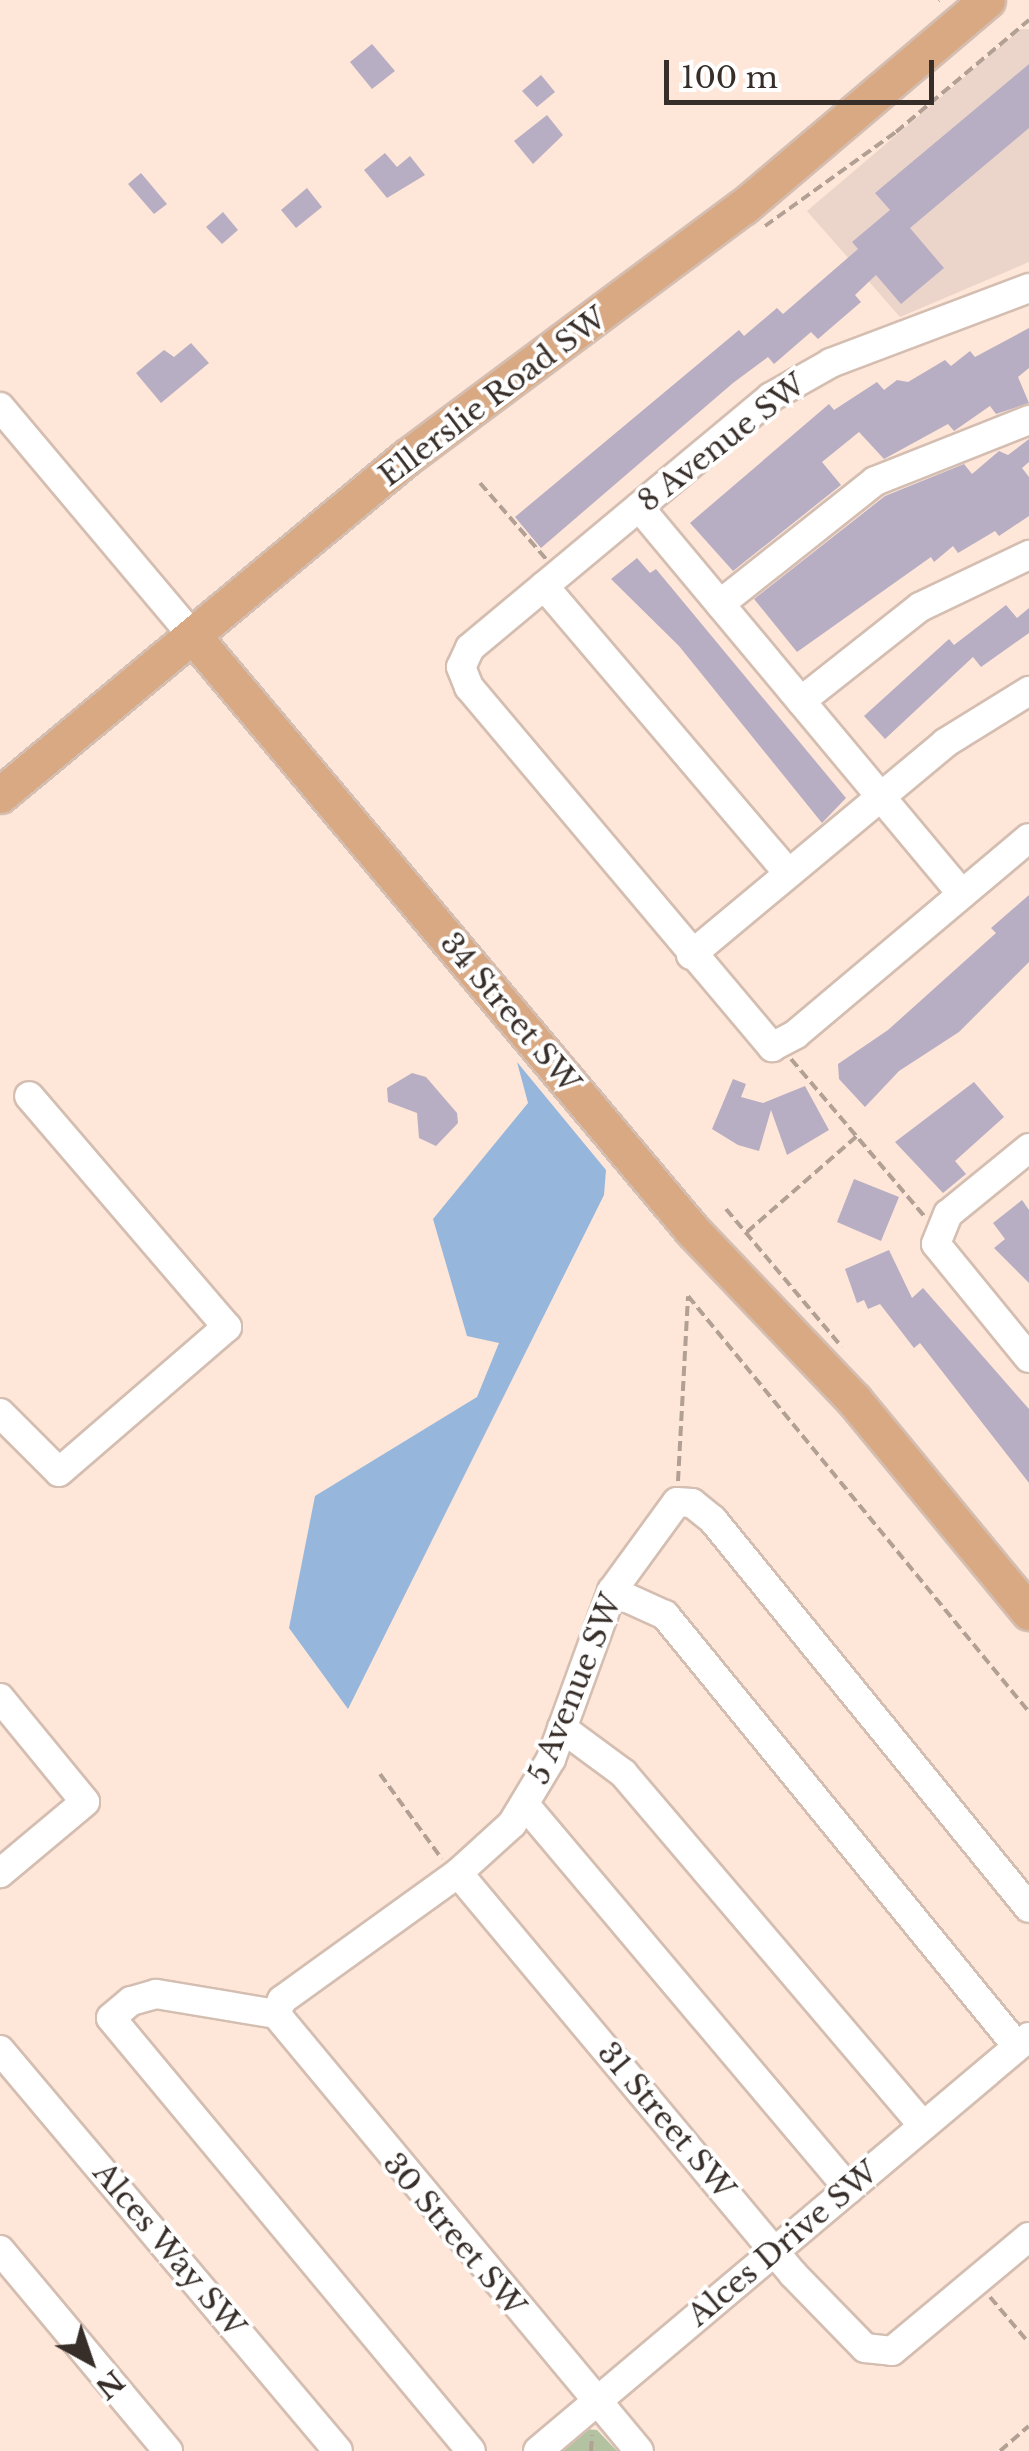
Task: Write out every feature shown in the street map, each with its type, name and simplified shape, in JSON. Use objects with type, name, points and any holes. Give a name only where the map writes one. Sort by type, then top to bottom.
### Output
[{"type":"main road","name":"Ellerslie Road SW","points":[[0,795],[408,457],[743,207],[987,0]]},
{"type":"main road","name":"34 Street SW","points":[[193,636],[693,1231],[880,1430],[1029,1612]]},
{"type":"street","name":"8 Avenue SW","points":[[691,955],[469,687],[461,667],[470,648],[798,380],[1029,288]]},
{"type":"street","name":"34 Street SW","points":[[0,407],[193,636]]},
{"type":"street","points":[[720,604],[874,481],[1029,420]]},
{"type":"street","points":[[639,507],[962,894]]},
{"type":"street","points":[[801,700],[920,607],[1029,556]]},
{"type":"street","points":[[551,580],[788,873]]},
{"type":"street","points":[[1029,692],[966,728],[691,955],[763,1042],[780,1046],[1029,838]]},
{"type":"street","points":[[0,1413],[60,1472],[227,1327],[29,1096]]},
{"type":"street","points":[[1027,1155],[948,1214],[937,1230],[940,1254],[1029,1358]]},
{"type":"street","points":[[677,1502],[692,1503],[713,1520],[1029,1908]]},
{"type":"street","name":"5 Avenue SW","points":[[276,2014],[282,2000],[456,1875],[526,1806],[562,1728],[612,1591],[677,1502]]},
{"type":"street","points":[[612,1591],[665,1615],[1023,2042]]},
{"type":"street","points":[[0,1698],[85,1802],[0,1873]]},
{"type":"street","points":[[562,1728],[623,1774],[923,2126]]},
{"type":"street","points":[[526,1806],[848,2189]]},
{"type":"street","name":"31 Street SW","points":[[456,1875],[775,2251],[860,2344],[885,2353],[976,2282]]},
{"type":"street","points":[[276,2014],[156,1994],[131,2001],[112,2018],[471,2451]]},
{"type":"street","name":"30 Street SW","points":[[276,2014],[594,2404],[638,2451]]},
{"type":"street","name":"Alces Drive SW","points":[[538,2451],[1023,2042]]},
{"type":"street","name":"Alces Way SW","points":[[0,2050],[338,2451]]},
{"type":"street","points":[[976,2282],[1029,2237]]},
{"type":"street","points":[[0,2250],[168,2451]]},
{"type":"path","points":[[765,226],[896,132],[1029,20]]},
{"type":"path","points":[[480,483],[551,580]]},
{"type":"path","points":[[780,1046],[937,1230]]},
{"type":"path","points":[[746,1232],[857,1136]]},
{"type":"path","points":[[677,1502],[688,1296],[976,1638],[1029,1712]]},
{"type":"path","points":[[380,1774],[456,1875]]},
{"type":"path","points":[[976,2282],[1029,2344]]},
{"type":"path","points":[[1000,2451],[1029,2426]]},
{"type":"shaded area","points":[[1021,29],[1029,29],[1029,262],[900,317],[807,211]]},
{"type":"green space","points":[[583,2429],[597,2430],[617,2451],[557,2451]]},
{"type":"water","points":[[517,1062],[606,1170],[604,1195],[348,1709],[289,1628],[315,1496],[477,1397],[499,1343],[467,1336],[433,1219],[528,1103]]},
{"type":"building","points":[[372,44],[395,71],[372,89],[350,62]]},
{"type":"building","points":[[1029,64],[1029,128],[910,228],[944,268],[901,304],[876,275],[855,295],[861,302],[818,339],[811,332],[774,364],[768,357],[733,383],[541,548],[515,517],[739,330],[744,336],[777,308],[783,314],[858,249],[852,242],[890,210],[875,193]]},
{"type":"building","points":[[541,75],[555,92],[537,107],[522,91]]},
{"type":"building","points":[[547,115],[563,135],[533,164],[514,141]]},
{"type":"building","points":[[385,153],[397,167],[410,156],[425,175],[387,198],[364,170]]},
{"type":"building","points":[[141,173],[167,204],[154,214],[128,184]]},
{"type":"building","points":[[307,188],[322,207],[296,228],[281,210]]},
{"type":"building","points":[[223,212],[238,230],[222,244],[206,227]]},
{"type":"building","points":[[1029,328],[1029,368],[1018,377],[1029,403],[996,414],[990,406],[954,431],[948,424],[884,459],[859,432],[822,462],[841,485],[733,571],[690,523],[829,404],[834,410],[877,382],[884,390],[897,380],[908,382],[945,360],[951,366],[970,351],[975,357]]},
{"type":"building","points":[[191,343],[209,363],[161,403],[136,373],[164,350],[174,357]]},
{"type":"building","points":[[1029,439],[1029,462],[1022,468],[1029,477],[1029,516],[999,536],[995,531],[958,553],[953,546],[934,562],[931,557],[797,652],[754,599],[885,496],[964,464],[972,474],[999,451],[1008,455]]},
{"type":"building","points":[[637,558],[650,573],[656,569],[846,798],[822,823],[679,646],[611,579]]},
{"type":"building","points":[[1006,605],[1017,618],[1029,608],[1029,633],[981,667],[973,657],[885,739],[864,716],[949,639],[954,645]]},
{"type":"building","points":[[1029,895],[1029,962],[959,1032],[899,1071],[865,1107],[839,1079],[838,1064],[888,1030],[996,933],[991,928]]},
{"type":"building","points":[[412,1073],[426,1077],[457,1113],[458,1123],[436,1146],[419,1138],[417,1113],[388,1102],[387,1088]]},
{"type":"building","points":[[733,1079],[746,1084],[741,1097],[763,1103],[805,1086],[829,1130],[787,1155],[771,1110],[759,1151],[738,1145],[712,1129]]},
{"type":"building","points":[[974,1082],[1004,1117],[955,1161],[966,1174],[943,1193],[895,1142]]},
{"type":"building","points":[[854,1179],[899,1197],[881,1241],[837,1222]]},
{"type":"building","points":[[1022,1200],[1029,1210],[1029,1283],[994,1248],[1005,1239],[993,1223]]},
{"type":"building","points":[[889,1250],[912,1298],[923,1288],[1029,1409],[1029,1483],[920,1343],[914,1348],[880,1304],[868,1309],[864,1300],[857,1303],[845,1269]]}]
